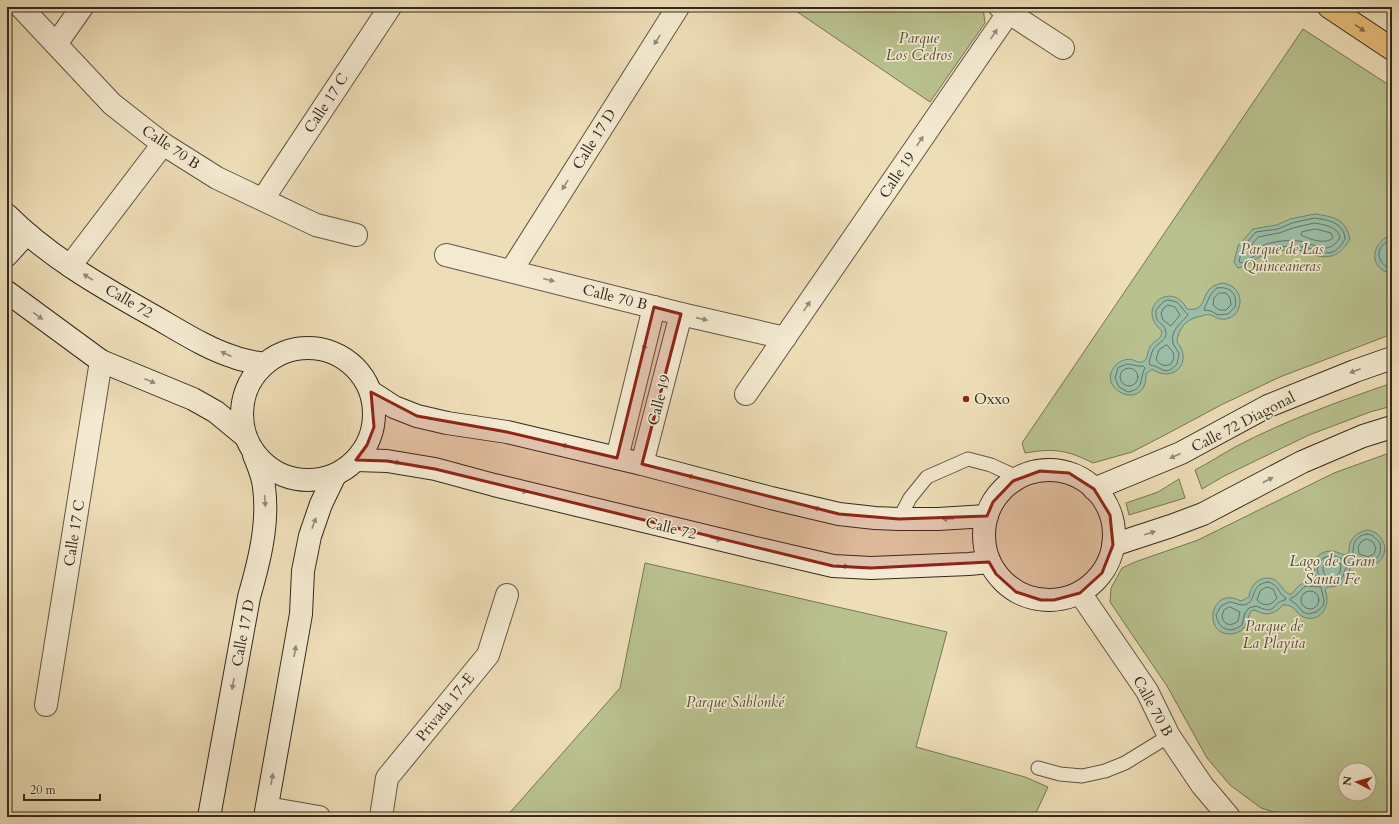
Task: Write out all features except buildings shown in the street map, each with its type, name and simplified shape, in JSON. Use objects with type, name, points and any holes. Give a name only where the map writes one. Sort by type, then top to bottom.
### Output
[{"type":"main road","name":"Calle 70 B","points":[[21,7],[112,104],[163,144],[217,178],[316,225],[356,235]]},
{"type":"main road","points":[[56,44],[82,7]]},
{"type":"main road","name":"Calle 17 C","points":[[263,199],[390,7]]},
{"type":"main road","name":"Calle 17 D","points":[[511,271],[678,7]]},
{"type":"main road","points":[[1329,7],[1392,49]]},
{"type":"main road","points":[[1004,10],[1063,48]]},
{"type":"main road","name":"Calle 19","points":[[746,394],[1004,10]]},
{"type":"main road","points":[[70,266],[163,144]]},
{"type":"main road","name":"Calle 72","points":[[7,215],[26,234],[70,266],[127,301],[208,346],[234,357],[264,364]]},
{"type":"main road","points":[[7,255],[26,234]]},
{"type":"main road","name":"Calle 70 B","points":[[446,255],[681,314],[785,338]]},
{"type":"main road","points":[[7,292],[101,361],[193,399],[216,412],[249,443],[262,462],[274,472],[289,478],[304,481],[320,480],[335,476],[356,460],[367,445],[374,427],[375,408],[371,392],[364,377],[353,365],[340,355],[325,349],[309,347],[292,349],[277,355],[264,364],[253,376],[246,390],[242,405],[242,421],[249,443]]},
{"type":"main road","points":[[617,458],[654,307]]},
{"type":"main road","name":"Calle 19","points":[[642,464],[681,314]]},
{"type":"main road","name":"Calle 72 Diagonal","points":[[1094,489],[1181,453],[1268,406],[1355,371],[1392,358]]},
{"type":"main road","name":"Calle 17 C","points":[[46,705],[101,361]]},
{"type":"main road","points":[[371,392],[394,407],[417,416],[507,432],[642,464],[839,514],[899,519],[938,519],[987,516]]},
{"type":"main road","points":[[1113,545],[1203,514],[1302,462],[1364,436],[1392,427]]},
{"type":"main road","name":"Calle 17 D","points":[[209,817],[249,597],[257,570],[266,509],[264,487],[260,471],[249,443]]},
{"type":"main road","name":"Calle 72","points":[[356,460],[387,461],[435,469],[494,485],[833,566],[871,568],[943,566],[989,562]]},
{"type":"main road","points":[[1055,470],[1069,473],[1082,479],[1094,489],[1104,501],[1110,514],[1114,530],[1113,545],[1109,560],[1102,573],[1092,584],[1080,593],[1068,598],[1041,600],[1016,592],[1005,584],[996,574],[989,562],[984,539],[984,527],[987,516],[993,502],[1002,490],[1013,481],[1026,474],[1055,470]]},
{"type":"main road","points":[[320,817],[266,812],[301,614],[303,571],[310,536],[321,504],[335,476]]},
{"type":"main road","name":"Calle 70 B","points":[[1080,593],[1147,691],[1169,736],[1202,785],[1229,817]]},
{"type":"main road","name":"Privada 17-E","points":[[380,817],[387,778],[488,655],[507,595]]},
{"type":"lane","points":[[899,519],[910,498],[927,477],[968,459],[991,465],[1019,478]]},
{"type":"lane","points":[[1038,768],[1060,774],[1082,776],[1105,771],[1125,763],[1169,736]]},
{"type":"highlighted area","points":[[654,307],[681,314],[642,464],[839,514],[899,519],[987,516],[993,502],[1013,481],[1040,471],[1069,473],[1094,489],[1110,515],[1113,545],[1102,573],[1080,593],[1054,600],[1041,600],[1016,592],[996,574],[989,562],[871,568],[833,566],[435,469],[387,461],[356,460],[367,445],[374,427],[371,392],[417,416],[507,432],[617,458]]},
{"type":"green space","name":"Parque Los Cedros","points":[[790,7],[983,7],[985,23],[930,102]]},
{"type":"green space","name":"Parque de Las Quinceañeras","points":[[1303,29],[1392,87],[1392,334],[1280,377],[1221,405],[1132,452],[1093,463],[1075,455],[1060,451],[1025,453],[1022,443]]},
{"type":"green space","points":[[1392,383],[1392,406],[1370,412],[1309,435],[1224,476],[1202,489],[1195,470],[1230,450],[1292,420]]},
{"type":"green space","name":"Parque de La Playita","points":[[1392,452],[1392,817],[1289,817],[1261,808],[1230,785],[1207,758],[1167,686],[1110,602],[1111,588],[1122,568],[1198,540],[1334,473]]},
{"type":"green space","points":[[1179,479],[1185,498],[1129,515],[1126,503],[1158,492]]},
{"type":"green space","name":"Parque Sablonké","points":[[645,563],[947,632],[916,747],[1025,777],[1048,787],[1034,817],[506,817],[620,688]]},
{"type":"water","points":[[1315,214],[1328,216],[1338,220],[1345,227],[1350,239],[1339,252],[1326,257],[1313,255],[1303,251],[1286,250],[1265,254],[1238,268],[1234,262],[1238,246],[1253,229],[1277,225],[1290,219]]},
{"type":"water","points":[[1387,237],[1392,237],[1392,273],[1380,268],[1376,263],[1375,258],[1377,247],[1381,241]]},
{"type":"water","points":[[1223,283],[1233,287],[1239,296],[1240,304],[1233,316],[1226,319],[1221,319],[1211,315],[1206,315],[1188,321],[1181,328],[1177,342],[1182,350],[1183,357],[1179,369],[1167,374],[1160,373],[1152,369],[1146,374],[1144,386],[1138,393],[1131,395],[1123,394],[1116,389],[1111,382],[1111,374],[1116,365],[1122,361],[1131,359],[1139,362],[1144,361],[1152,344],[1160,337],[1162,331],[1154,322],[1152,314],[1154,306],[1158,300],[1165,297],[1173,297],[1180,300],[1187,309],[1197,308],[1200,306],[1208,291],[1212,287]]},
{"type":"water","name":"Lago de Gran Santa Fe","points":[[1367,530],[1376,533],[1384,544],[1385,548],[1381,560],[1370,566],[1356,564],[1352,565],[1348,577],[1343,583],[1338,586],[1327,587],[1325,590],[1327,595],[1326,605],[1321,614],[1317,617],[1303,617],[1291,606],[1283,605],[1277,611],[1270,614],[1255,610],[1251,611],[1244,628],[1236,633],[1230,634],[1221,632],[1216,627],[1213,619],[1213,612],[1217,604],[1222,599],[1230,598],[1241,601],[1249,597],[1251,589],[1256,582],[1264,578],[1273,579],[1289,594],[1293,593],[1297,587],[1302,584],[1308,582],[1317,583],[1314,566],[1317,557],[1325,552],[1331,551],[1342,554],[1349,553],[1350,544],[1353,538],[1359,533]]},
{"type":"place","name":"Oxxo","points":[[966,399]]}]
